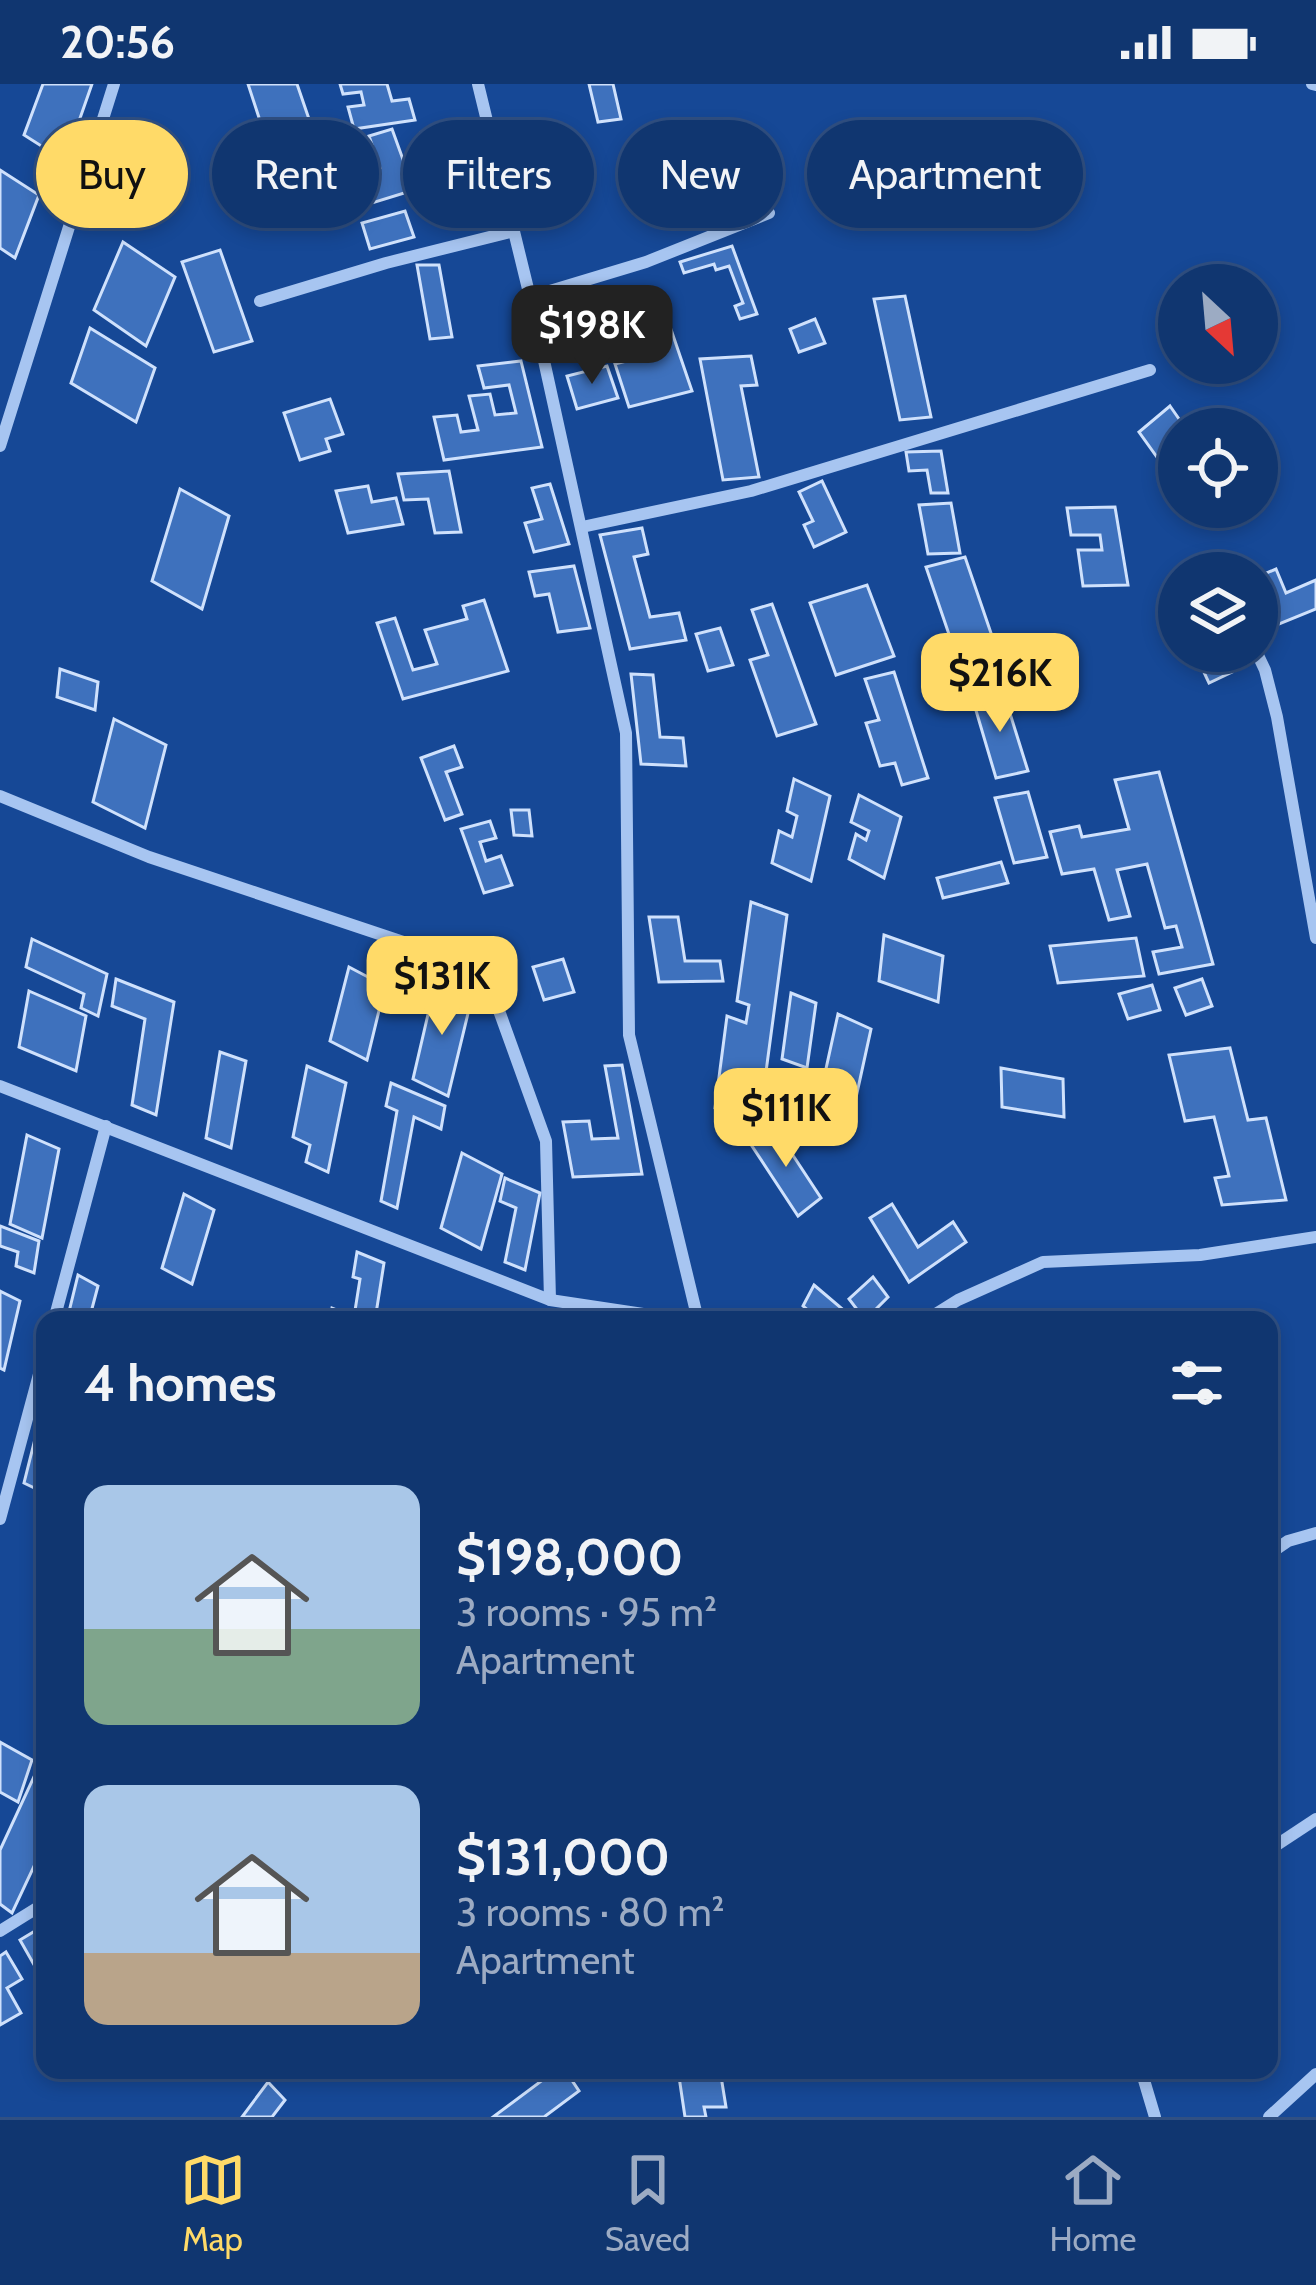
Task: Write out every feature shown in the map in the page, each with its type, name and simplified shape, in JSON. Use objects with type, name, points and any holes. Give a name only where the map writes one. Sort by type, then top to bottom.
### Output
[{"type":"street","points":[[0,446],[114,84]]},
{"type":"street","points":[[478,84],[626,733],[629,1035],[696,1311]]},
{"type":"street","points":[[530,297],[646,262],[730,228]]},
{"type":"street","points":[[260,301],[386,262],[514,231]]},
{"type":"street","points":[[582,526],[751,491],[1150,370]]},
{"type":"street","points":[[1266,672],[1316,938]]},
{"type":"street","points":[[0,796],[149,856],[484,969],[546,1141],[550,1300]]},
{"type":"street","points":[[0,1086],[550,1300],[623,1311]]},
{"type":"street","points":[[56,1311],[106,1126]]},
{"type":"street","points":[[940,1311],[1043,1262],[1200,1255],[1316,1237]]},
{"type":"street","points":[[0,1519],[36,1385]]},
{"type":"street","points":[[1278,1548],[1316,1533]]},
{"type":"street","points":[[1278,1844],[1316,1819]]},
{"type":"street","points":[[0,1931],[36,1909]]},
{"type":"street","points":[[1269,2117],[1316,2074]]},
{"type":"street","points":[[1144,2079],[1155,2117]]},
{"type":"building","points":[[43,84],[92,84],[79,120],[36,120],[36,143],[24,135]]},
{"type":"building","points":[[248,84],[297,84],[309,120],[260,120]]},
{"type":"building","points":[[340,84],[387,84],[392,101],[409,99],[415,120],[379,125],[379,120],[352,120],[348,107],[364,105],[361,92],[343,94]]},
{"type":"building","points":[[589,84],[613,84],[621,119],[598,122]]},
{"type":"building","points":[[392,129],[403,160],[403,193],[379,201],[380,168],[379,133]]},
{"type":"building","points":[[0,170],[36,193],[36,203],[15,258],[0,248]]},
{"type":"building","points":[[403,212],[403,228],[411,228],[414,237],[370,249],[364,228],[379,228],[379,218]]},
{"type":"building","points":[[123,242],[175,277],[146,346],[94,310]]},
{"type":"building","points":[[732,246],[757,314],[740,319],[735,306],[743,303],[729,266],[716,270],[714,264],[684,273],[680,262]]},
{"type":"building","points":[[220,250],[252,341],[214,352],[182,262]]},
{"type":"building","points":[[417,265],[439,265],[452,337],[430,339]]},
{"type":"building","points":[[905,296],[931,417],[900,420],[874,299]]},
{"type":"building","points":[[663,306],[692,391],[629,407],[615,364],[642,357],[628,315]]},
{"type":"building","points":[[815,319],[825,343],[799,352],[790,329]]},
{"type":"building","points":[[90,328],[155,368],[136,422],[71,383]]},
{"type":"building","points":[[751,356],[757,385],[741,386],[759,477],[723,480],[700,359]]},
{"type":"building","points":[[521,361],[542,447],[444,460],[434,417],[457,415],[461,432],[478,430],[469,396],[490,394],[495,415],[516,413],[509,385],[484,388],[478,366]]},
{"type":"building","points":[[607,366],[618,398],[577,409],[567,376]]},
{"type":"building","points":[[330,399],[343,434],[326,439],[330,451],[300,460],[284,413]]},
{"type":"building","points":[[1158,416],[1158,458],[1139,432]]},
{"type":"building","points":[[941,451],[948,493],[931,493],[927,470],[909,471],[906,452]]},
{"type":"building","points":[[449,471],[461,532],[435,533],[428,499],[404,500],[398,474]]},
{"type":"building","points":[[822,481],[846,532],[814,547],[804,525],[813,521],[799,492]]},
{"type":"building","points":[[550,484],[569,544],[534,552],[525,523],[542,519],[532,488]]},
{"type":"building","points":[[368,486],[372,502],[396,498],[403,524],[348,533],[336,491]]},
{"type":"building","points":[[180,489],[229,516],[202,609],[152,581]]},
{"type":"building","points":[[951,503],[960,553],[928,554],[919,505]]},
{"type":"building","points":[[1115,507],[1128,585],[1083,586],[1078,550],[1102,550],[1100,535],[1071,535],[1067,508]]},
{"type":"building","points":[[642,528],[648,554],[634,557],[650,617],[679,613],[686,640],[630,649],[600,535]]},
{"type":"building","points":[[965,557],[993,639],[954,649],[926,567]]},
{"type":"building","points":[[574,566],[590,628],[558,632],[549,594],[535,596],[529,572]]},
{"type":"building","points":[[1278,574],[1286,593],[1316,580],[1316,609],[1278,624]]},
{"type":"building","points":[[867,585],[894,656],[836,675],[810,603]]},
{"type":"building","points":[[484,600],[508,671],[403,699],[377,623],[395,618],[413,670],[437,664],[425,630],[467,619],[463,606]]},
{"type":"building","points":[[772,604],[816,724],[777,736],[750,660],[768,655],[752,610]]},
{"type":"building","points":[[720,628],[733,665],[708,671],[696,634]]},
{"type":"building","points":[[60,669],[98,682],[95,710],[57,697]]},
{"type":"building","points":[[894,672],[928,778],[902,785],[895,763],[880,766],[866,723],[879,720],[865,679]]},
{"type":"building","points":[[1204,672],[1232,672],[1209,683]]},
{"type":"building","points":[[631,674],[653,675],[660,737],[683,738],[686,766],[641,764]]},
{"type":"building","points":[[1003,691],[1028,771],[996,778],[972,697]]},
{"type":"building","points":[[114,719],[166,745],[145,828],[93,802]]},
{"type":"building","points":[[454,746],[462,767],[446,772],[462,814],[445,820],[421,758]]},
{"type":"building","points":[[1159,772],[1213,964],[1159,974],[1153,952],[1182,947],[1176,926],[1165,928],[1147,864],[1117,870],[1130,916],[1109,920],[1094,869],[1062,874],[1050,832],[1079,826],[1082,837],[1129,829],[1115,780]]},
{"type":"building","points":[[794,779],[830,796],[811,881],[772,863],[779,831],[792,837],[797,816],[787,811]]},
{"type":"building","points":[[1028,792],[1047,857],[1014,863],[995,798]]},
{"type":"building","points":[[859,795],[901,817],[884,878],[849,859],[856,834],[866,840],[869,831],[851,822]]},
{"type":"building","points":[[511,810],[529,810],[532,836],[514,835]]},
{"type":"building","points":[[490,821],[496,838],[480,842],[486,861],[501,856],[512,885],[484,893],[461,829]]},
{"type":"building","points":[[1001,862],[1008,883],[943,898],[937,878]]},
{"type":"building","points":[[751,902],[787,915],[759,1124],[715,1108],[727,1016],[746,1023],[749,1005],[737,1001]]},
{"type":"building","points":[[649,917],[678,917],[685,961],[720,961],[723,981],[659,982]]},
{"type":"building","points":[[884,935],[943,956],[938,1002],[879,981]]},
{"type":"building","points":[[1136,938],[1144,976],[1058,983],[1050,946]]},
{"type":"building","points":[[32,939],[107,974],[98,1016],[81,1008],[84,994],[26,967]]},
{"type":"building","points":[[563,959],[574,992],[544,1000],[533,967]]},
{"type":"building","points":[[349,967],[385,986],[367,1060],[330,1041]]},
{"type":"building","points":[[116,979],[174,1002],[156,1115],[132,1105],[145,1019],[112,1006]]},
{"type":"building","points":[[1202,979],[1212,1006],[1186,1015],[1175,988]]},
{"type":"building","points":[[436,980],[472,997],[448,1096],[413,1079]]},
{"type":"building","points":[[1152,985],[1160,1010],[1128,1019],[1119,994]]},
{"type":"building","points":[[29,991],[86,1016],[76,1071],[19,1047]]},
{"type":"building","points":[[791,993],[816,1003],[807,1068],[782,1059]]},
{"type":"building","points":[[838,1014],[871,1029],[855,1102],[822,1087]]},
{"type":"building","points":[[1230,1048],[1248,1120],[1266,1118],[1286,1200],[1222,1205],[1215,1178],[1229,1176],[1214,1117],[1185,1121],[1169,1055]]},
{"type":"building","points":[[220,1052],[246,1061],[231,1148],[206,1138]]},
{"type":"building","points":[[622,1065],[642,1174],[573,1177],[563,1122],[589,1121],[592,1139],[618,1138],[605,1066]]},
{"type":"building","points":[[307,1066],[346,1083],[328,1172],[306,1162],[310,1145],[293,1137]]},
{"type":"building","points":[[1001,1068],[1063,1079],[1064,1117],[1002,1107]]},
{"type":"building","points":[[391,1083],[445,1106],[441,1129],[414,1117],[397,1208],[381,1201],[397,1111],[386,1106]]},
{"type":"building","points":[[773,1125],[821,1198],[798,1216],[750,1143]]},
{"type":"building","points":[[27,1135],[59,1149],[42,1238],[10,1224]]},
{"type":"building","points":[[462,1153],[502,1174],[481,1249],[441,1228]]},
{"type":"building","points":[[505,1178],[540,1193],[525,1270],[505,1262],[516,1208],[500,1201]]},
{"type":"building","points":[[184,1194],[214,1210],[192,1284],[162,1268]]},
{"type":"building","points":[[892,1204],[918,1247],[953,1222],[966,1242],[909,1282],[870,1218]]},
{"type":"building","points":[[0,1226],[39,1241],[34,1273],[16,1266],[18,1252],[0,1246]]},
{"type":"building","points":[[357,1252],[384,1263],[376,1311],[355,1311],[360,1279],[353,1277]]},
{"type":"building","points":[[78,1275],[98,1286],[91,1311],[69,1311]]},
{"type":"building","points":[[873,1277],[888,1297],[874,1311],[858,1311],[849,1299]]},
{"type":"building","points":[[814,1285],[845,1311],[809,1311],[803,1306]]},
{"type":"building","points":[[0,1291],[20,1301],[4,1370],[0,1368]]},
{"type":"building","points":[[36,1435],[36,1489],[24,1483]]},
{"type":"building","points":[[0,1742],[32,1760],[18,1802],[0,1792]]},
{"type":"building","points":[[36,1772],[36,1862],[12,1913],[0,1904],[0,1850]]},
{"type":"building","points":[[36,1930],[36,1968],[20,1940]]},
{"type":"building","points":[[6,1952],[22,1979],[7,1988],[21,2013],[0,2025],[0,1956]]},
{"type":"building","points":[[544,2079],[571,2079],[579,2091],[544,2117],[493,2117]]},
{"type":"building","points":[[679,2079],[721,2079],[726,2107],[704,2107],[706,2117],[685,2117]]},
{"type":"building","points":[[268,2082],[285,2100],[272,2117],[242,2117]]}]
